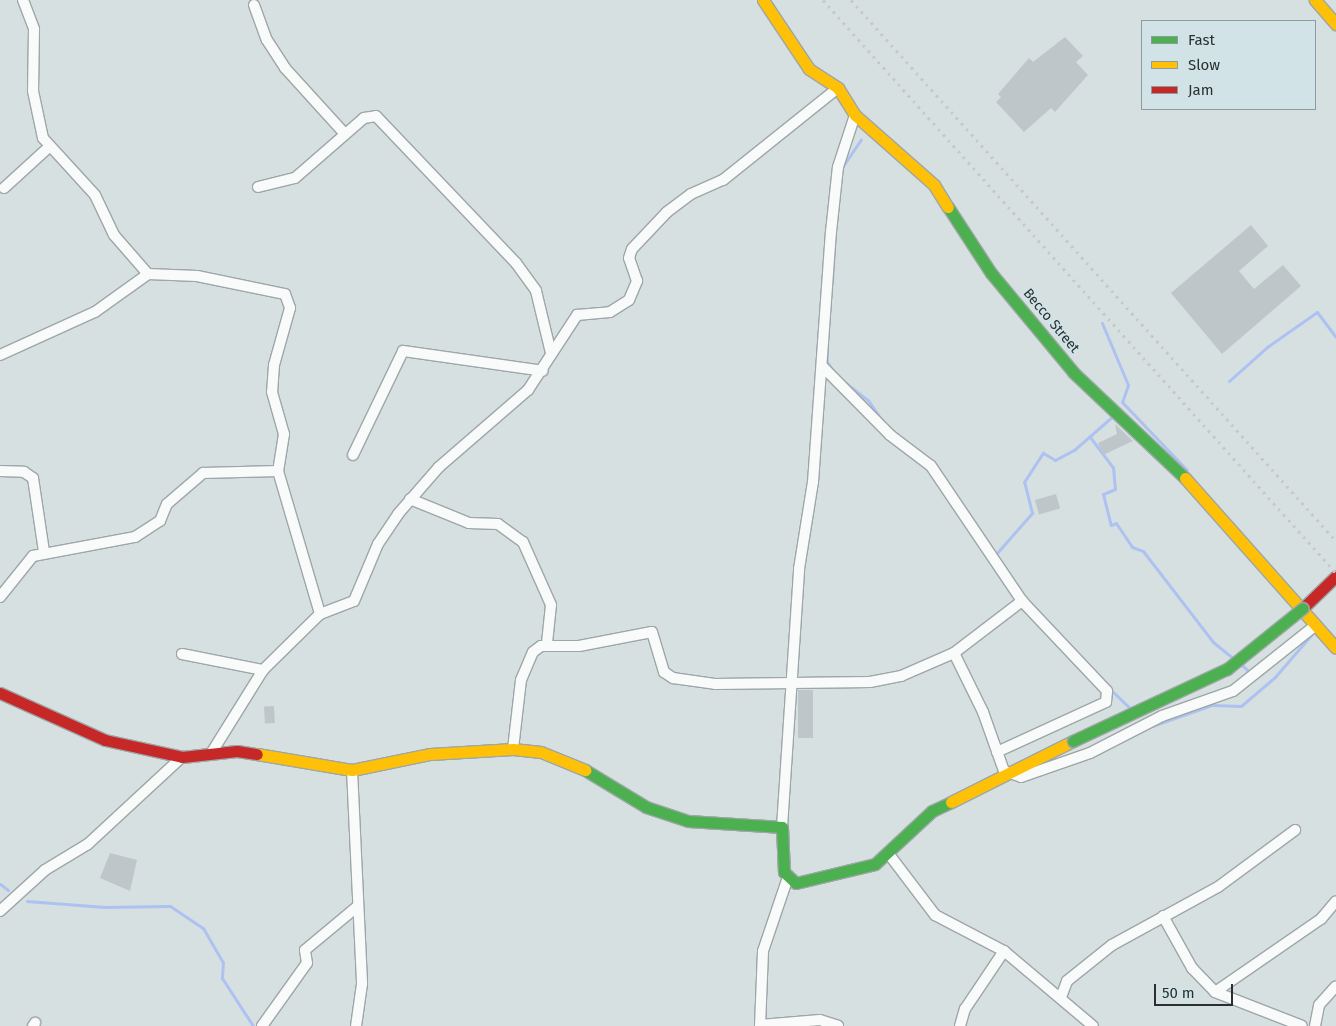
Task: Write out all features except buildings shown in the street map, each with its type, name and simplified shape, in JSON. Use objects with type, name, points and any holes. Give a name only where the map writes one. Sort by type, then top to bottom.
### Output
[{"type":"main road","name":"Becco Street","points":[[763,0],[810,68],[838,88],[855,115],[934,185],[992,273],[1074,373],[1204,496],[1336,648]]},
{"type":"main road","points":[[1315,0],[1336,24]]},
{"type":"main road","points":[[0,694],[105,740],[182,757],[212,752],[236,751],[352,770],[430,754],[513,749],[562,758],[646,807],[688,821],[782,827],[787,880],[796,883],[858,870],[888,853],[932,811],[1004,771],[1227,669],[1253,652],[1336,576]]},
{"type":"street","points":[[23,0],[34,29],[36,123],[50,146],[95,195],[114,234],[148,274],[168,278],[197,276],[285,294],[290,308],[274,365],[272,392],[284,434],[278,471],[320,614]]},
{"type":"street","points":[[254,5],[267,40],[286,68],[345,134]]},
{"type":"street","points":[[212,752],[263,670],[320,614],[354,601],[378,544],[410,499],[439,467],[505,414],[542,371],[552,352],[577,315],[619,309],[629,300],[637,281],[629,258],[632,249],[667,212],[691,194],[723,180],[838,88]]},
{"type":"street","points":[[258,187],[295,178],[345,134],[370,115],[402,139],[536,291],[552,352]]},
{"type":"street","points":[[782,827],[792,683],[822,366],[838,167],[855,115]]},
{"type":"street","points":[[4,188],[50,146]]},
{"type":"street","points":[[0,355],[95,312],[148,274]]},
{"type":"street","points":[[353,455],[403,351],[542,371]]},
{"type":"street","points":[[822,366],[890,435],[931,466],[1022,601],[1109,697],[997,752]]},
{"type":"street","points":[[0,471],[24,472],[33,478],[44,552]]},
{"type":"street","points":[[0,597],[22,565],[44,552],[67,553],[134,537],[160,521],[167,504],[203,473],[278,471]]},
{"type":"street","points":[[410,499],[469,523],[498,524],[522,542],[551,605],[547,644]]},
{"type":"street","points":[[513,749],[521,680],[533,652],[547,644],[578,646],[652,632],[664,672],[673,678],[715,684],[792,683],[894,678],[954,653],[1022,601]]},
{"type":"street","points":[[954,653],[984,712],[1004,771],[1021,777],[1045,771],[1162,716],[1220,698],[1316,625]]},
{"type":"street","points":[[182,654],[263,670]]},
{"type":"street","points":[[0,911],[45,870],[88,844],[182,757]]},
{"type":"street","points":[[352,770],[362,984],[356,1026]]},
{"type":"street","points":[[1061,997],[1068,981],[1093,960],[1163,916],[1243,871],[1295,830]]},
{"type":"street","points":[[888,853],[935,915],[1004,951],[1061,997],[1093,1026]]},
{"type":"street","points":[[787,880],[763,952],[760,1026],[820,1020],[838,1026]]},
{"type":"street","points":[[1215,992],[1321,919],[1336,900]]},
{"type":"street","points":[[262,1026],[307,963],[304,950],[358,906]]},
{"type":"street","points":[[1163,916],[1192,968],[1215,992],[1302,1026]]},
{"type":"street","points":[[960,1026],[965,1009],[1004,951]]},
{"type":"street","points":[[1315,1026],[1319,1005],[1336,986]]},
{"type":"waterway","points":[[843,166],[861,139]]},
{"type":"waterway","points":[[832,282],[835,229]]},
{"type":"waterway","points":[[1229,381],[1267,347],[1317,312],[1336,337]]},
{"type":"waterway","points":[[1102,323],[1128,385],[1122,402],[1187,470]]},
{"type":"waterway","points":[[827,348],[827,362],[834,372]]},
{"type":"waterway","points":[[842,380],[868,400],[881,419]]},
{"type":"waterway","points":[[996,554],[1032,513],[1024,482],[1043,453],[1055,460],[1074,450],[1114,415]]},
{"type":"waterway","points":[[1090,437],[1113,467],[1115,489],[1103,494],[1111,525],[1116,523],[1132,547],[1143,551],[1213,642],[1233,658]]},
{"type":"waterway","points":[[1152,726],[1212,705],[1241,706],[1275,677],[1312,634]]},
{"type":"waterway","points":[[1240,663],[1250,673]]},
{"type":"waterway","points":[[1110,689],[1131,709]]},
{"type":"waterway","points":[[0,884],[8,890]]},
{"type":"waterway","points":[[27,901],[105,907],[170,906],[203,928],[223,962],[222,978],[253,1026]]},
{"type":"railway","points":[[823,0],[1336,573]]},
{"type":"railway","points":[[851,0],[1336,541]]},
{"type":"traffic: fast","points":[[948,207],[991,273],[1074,373],[1185,478]]},
{"type":"traffic: fast","points":[[1073,741],[1227,669],[1303,608]]},
{"type":"traffic: fast","points":[[585,770],[646,807],[688,821],[782,827],[784,872],[796,883],[875,864],[932,811],[951,802]]},
{"type":"traffic: slow","points":[[763,0],[809,69],[838,88],[855,115],[934,185],[948,207]]},
{"type":"traffic: slow","points":[[1315,0],[1336,24]]},
{"type":"traffic: slow","points":[[1185,478],[1336,648]]},
{"type":"traffic: slow","points":[[951,802],[1073,741]]},
{"type":"traffic: slow","points":[[257,754],[352,770],[430,754],[513,749],[541,752],[585,770]]},
{"type":"traffic: jam","points":[[1303,608],[1336,576]]},
{"type":"traffic: jam","points":[[0,693],[105,740],[182,757],[237,751],[257,754]]}]
